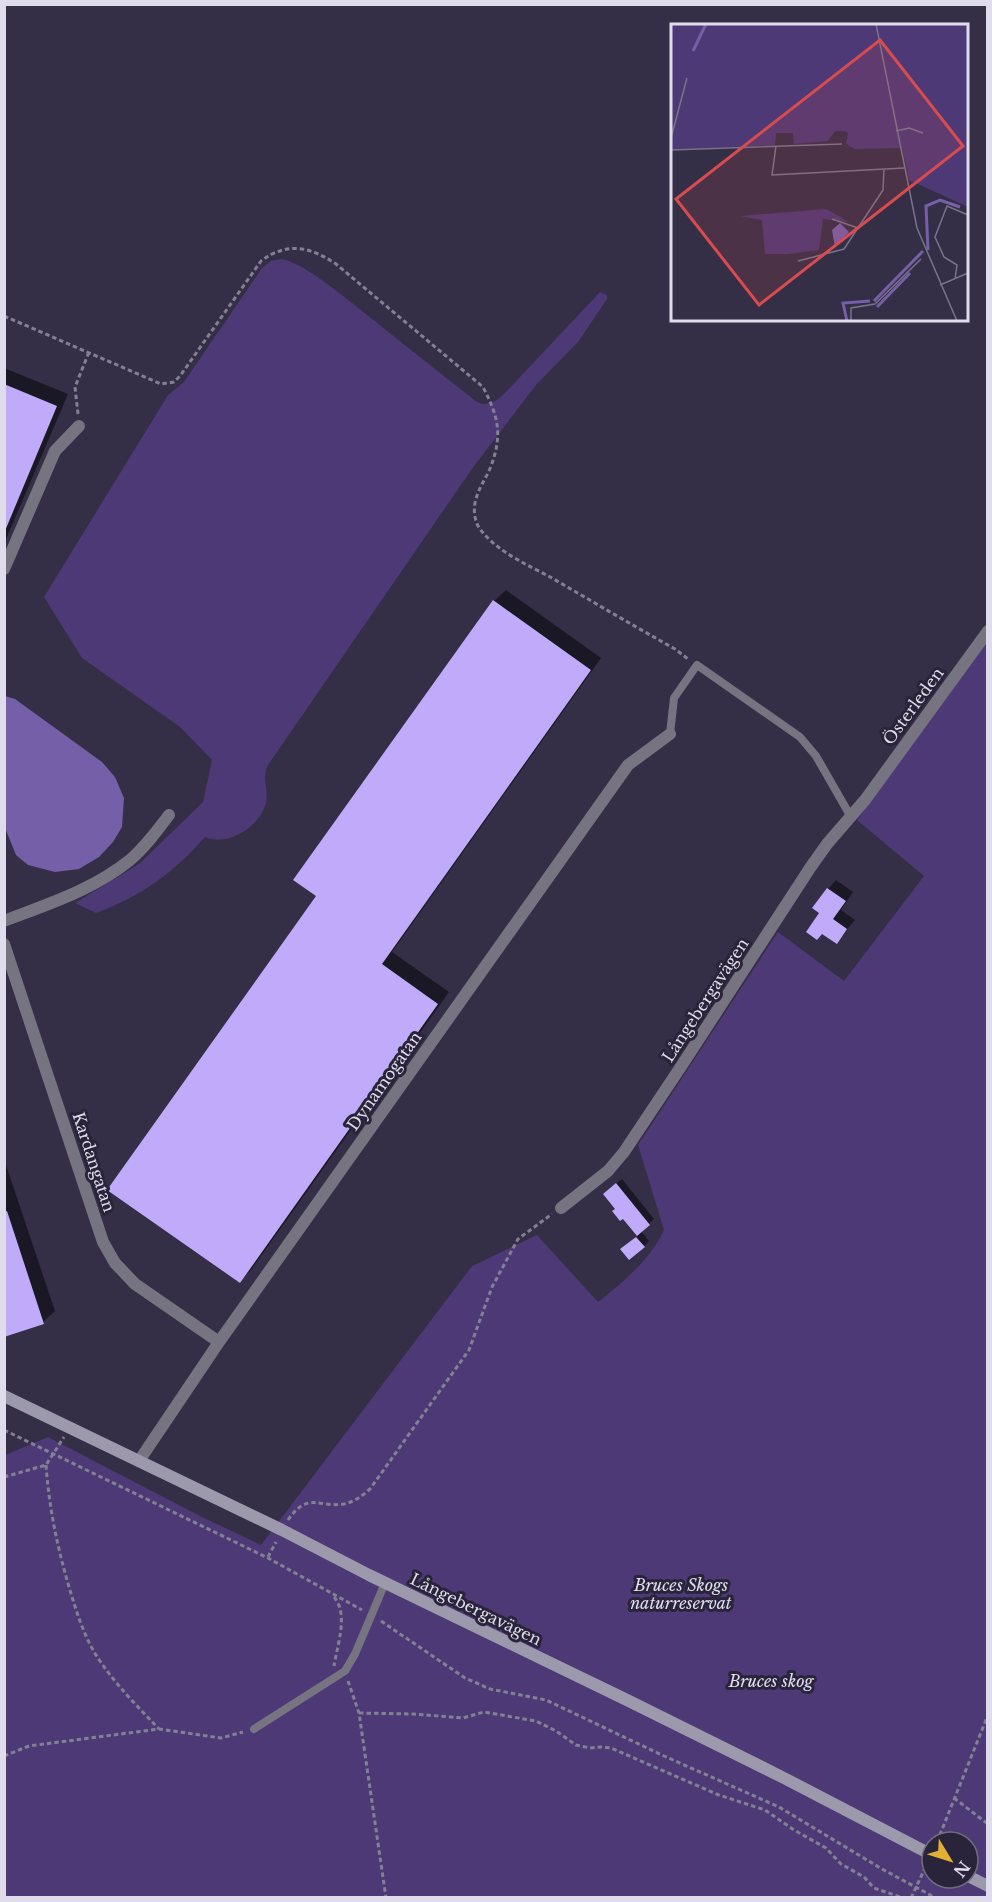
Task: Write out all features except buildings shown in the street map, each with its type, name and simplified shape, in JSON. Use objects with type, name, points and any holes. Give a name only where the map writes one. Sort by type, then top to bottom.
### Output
[{"type":"street","points":[[4,569],[55,451],[79,426]]},
{"type":"street","name":"Österleden","points":[[865,800],[987,631]]},
{"type":"street","name":"Dynamogatan","points":[[139,1461],[219,1342],[628,765],[670,734]]},
{"type":"street","name":"Långebergavägen","points":[[561,1208],[603,1175],[624,1152],[799,884],[827,844],[865,800]]},
{"type":"street","points":[[4,921],[83,890],[129,861],[147,844],[169,815]]},
{"type":"street","name":"Kardangatan","points":[[4,944],[103,1242],[115,1263],[135,1284],[219,1342]]},
{"type":"street","name":"Långebergavägen","points":[[4,1396],[282,1530],[782,1777],[920,1849]]},
{"type":"lane","points":[[670,734],[674,698],[697,665],[800,737],[816,756],[851,817]]},
{"type":"lane","points":[[254,1729],[345,1671],[355,1654],[386,1583]]},
{"type":"path","points":[[4,316],[161,384],[174,382],[261,261],[272,253],[284,249],[312,250],[336,264],[483,387],[496,414],[498,427],[497,447],[475,499],[474,511],[481,530],[509,554],[675,649],[697,665]]},
{"type":"path","points":[[79,426],[75,387],[89,352]]},
{"type":"path","points":[[268,1558],[282,1530],[297,1510],[305,1504],[321,1502],[342,1504],[361,1497],[370,1489],[469,1350],[492,1287],[518,1239],[561,1208]]},
{"type":"path","points":[[69,1428],[46,1465],[48,1496],[57,1546],[78,1617],[96,1655],[159,1729]]},
{"type":"path","points":[[4,1430],[268,1558],[372,1615],[465,1678],[490,1689],[546,1700],[779,1807],[936,1898]]},
{"type":"path","points":[[4,1477],[46,1465]]},
{"type":"path","points":[[331,1593],[337,1600],[341,1615],[332,1679]]},
{"type":"path","points":[[345,1671],[359,1713],[386,1898]]},
{"type":"path","points":[[359,1713],[463,1718],[484,1712],[536,1721],[576,1745],[611,1748],[719,1795],[765,1810],[826,1848],[841,1864],[864,1877],[874,1888],[903,1898]]},
{"type":"path","points":[[942,1830],[987,1715]]},
{"type":"path","points":[[4,1756],[29,1746],[159,1729],[221,1738],[254,1729]]},
{"type":"path","points":[[954,1798],[987,1824]]},
{"type":"path","points":[[911,1898],[920,1879]]},
{"type":"green space","points":[[281,259],[303,268],[330,286],[477,402],[485,404],[496,401],[502,396],[600,292],[607,295],[607,299],[578,342],[536,385],[474,466],[268,765],[265,775],[266,803],[257,819],[250,827],[233,837],[214,839],[205,837],[181,862],[156,882],[128,899],[96,913],[75,903],[139,864],[203,802],[212,760],[180,727],[82,658],[44,597],[168,395],[184,382],[262,268],[271,261]]},
{"type":"green space","name":"Bruces Skogs naturreservat","points":[[987,635],[987,1897],[5,1898],[5,1455],[48,1437],[261,1545],[472,1266],[537,1235],[598,1302],[644,1261],[664,1230],[638,1145],[778,932],[844,981],[924,876],[857,820]]},
{"type":"shaded area","points":[[5,696],[15,699],[102,762],[115,777],[124,798],[122,827],[113,842],[99,857],[79,869],[55,872],[28,865],[16,855],[5,828]]},
{"type":"park label","name":"Bruces skog","points":[[771,1681]]}]
